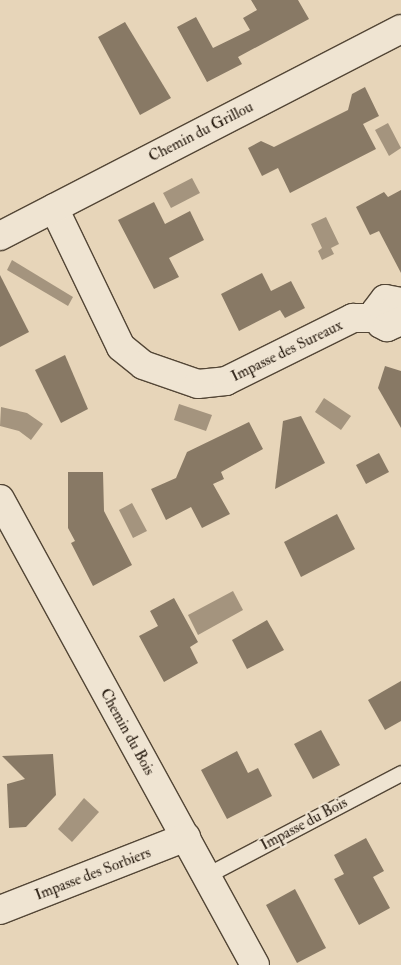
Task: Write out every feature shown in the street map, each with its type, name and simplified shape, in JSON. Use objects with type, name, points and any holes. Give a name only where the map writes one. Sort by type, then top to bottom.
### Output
[{"type":"street","name":"Chemin du Grillou","points":[[0,236],[401,29]]},
{"type":"street","name":"Impasse des Sureaux","points":[[54,208],[121,347],[143,365],[198,384],[226,381],[353,318],[389,319]]},
{"type":"street","name":"Impasse des Sureaux","points":[[389,319],[376,311],[385,299],[401,302]]},
{"type":"street","name":"Chemin du Bois","points":[[0,499],[255,965]]},
{"type":"street","name":"Impasse des Sorbiers","points":[[0,910],[186,837]]},
{"type":"lane","name":"Impasse du Bois","points":[[207,875],[401,773]]},
{"type":"shaded area","points":[[388,123],[401,148],[389,156],[375,130]]},
{"type":"shaded area","points":[[192,178],[200,193],[171,208],[163,193]]},
{"type":"shaded area","points":[[326,217],[339,244],[331,248],[334,254],[322,260],[318,251],[322,248],[311,224]]},
{"type":"shaded area","points":[[12,260],[73,297],[68,306],[7,270]]},
{"type":"shaded area","points":[[324,398],[351,416],[341,430],[315,412]]},
{"type":"shaded area","points":[[179,404],[212,415],[206,431],[174,420]]},
{"type":"shaded area","points":[[1,407],[27,413],[43,424],[31,440],[19,431],[0,426]]},
{"type":"shaded area","points":[[132,503],[147,531],[133,538],[119,510]]},
{"type":"shaded area","points":[[233,591],[243,610],[198,635],[188,615]]},
{"type":"shaded area","points":[[84,798],[99,812],[72,842],[58,829]]},
{"type":"building","points":[[251,0],[298,0],[309,19],[238,57],[242,64],[207,82],[177,27],[196,17],[213,48],[250,30],[243,18],[257,10]]},
{"type":"building","points":[[125,22],[171,98],[140,115],[98,37]]},
{"type":"building","points":[[365,87],[379,116],[363,124],[376,149],[290,193],[278,168],[262,176],[248,148],[261,141],[274,147],[348,110],[352,94]]},
{"type":"building","points":[[401,190],[401,273],[379,231],[370,235],[356,207],[384,192],[388,197]]},
{"type":"building","points":[[154,202],[165,224],[190,211],[204,240],[169,258],[179,277],[154,289],[118,220]]},
{"type":"building","points":[[262,273],[271,291],[291,281],[305,308],[285,318],[280,310],[239,331],[221,294]]},
{"type":"building","points":[[0,275],[29,332],[0,347]]},
{"type":"building","points":[[65,355],[88,409],[61,423],[35,370]]},
{"type":"building","points":[[385,366],[401,371],[401,428],[378,388]]},
{"type":"building","points":[[301,416],[325,463],[275,489],[283,421]]},
{"type":"building","points":[[249,422],[263,449],[221,472],[224,479],[213,484],[230,514],[202,528],[191,507],[166,520],[151,489],[176,478],[187,452]]},
{"type":"building","points":[[379,453],[389,472],[366,484],[356,465]]},
{"type":"building","points":[[68,472],[103,472],[104,511],[132,565],[93,586],[71,543],[75,541],[68,528]]},
{"type":"building","points":[[337,514],[355,549],[301,577],[284,542]]},
{"type":"building","points":[[174,598],[198,642],[190,647],[198,663],[164,682],[139,636],[158,626],[150,611]]},
{"type":"building","points":[[267,620],[284,650],[247,669],[232,640]]},
{"type":"building","points":[[401,681],[401,721],[385,730],[368,700]]},
{"type":"building","points":[[321,730],[340,765],[313,779],[294,744]]},
{"type":"building","points":[[237,751],[248,773],[258,768],[272,796],[227,819],[201,770]]},
{"type":"building","points":[[53,754],[56,795],[26,827],[9,828],[7,784],[25,779],[2,756]]},
{"type":"building","points":[[366,838],[384,871],[373,877],[390,908],[359,925],[334,879],[344,874],[334,855]]},
{"type":"building","points":[[295,889],[326,948],[297,963],[266,905]]}]
